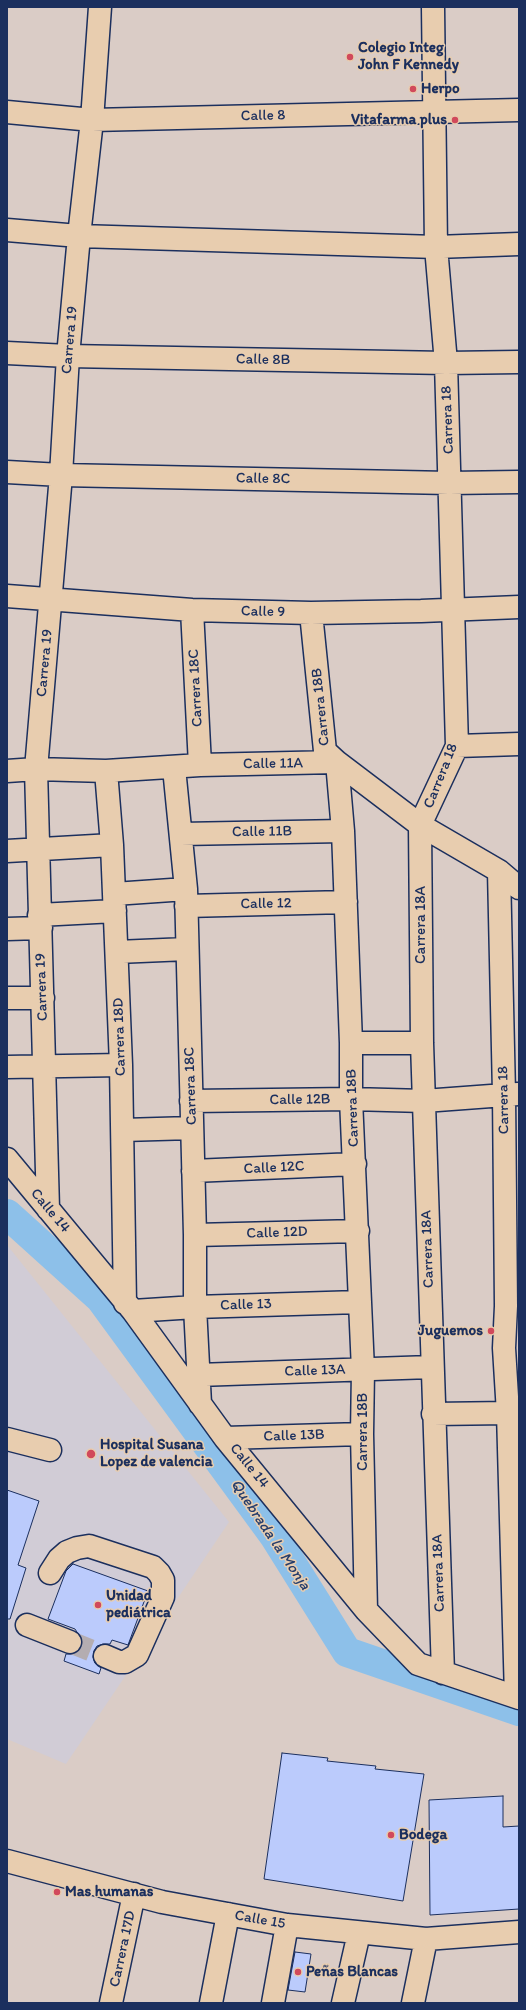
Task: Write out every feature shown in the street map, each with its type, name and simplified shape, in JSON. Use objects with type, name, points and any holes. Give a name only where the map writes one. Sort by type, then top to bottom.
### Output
[{"type":"street","name":"Carrera 19","points":[[48,1209],[36,769],[61,476],[68,356],[92,120],[100,7]]},
{"type":"street","name":"Carrera 18","points":[[420,825],[457,746],[446,363],[436,247],[436,112],[433,7]]},
{"type":"street","name":"Calle 8","points":[[7,112],[92,120],[519,110]]},
{"type":"street","points":[[7,230],[79,236],[436,247],[519,244]]},
{"type":"street","name":"Calle 8B","points":[[7,353],[68,356],[446,363],[519,362]]},
{"type":"street","name":"Calle 8C","points":[[7,472],[61,476],[450,483],[519,482]]},
{"type":"street","name":"Calle 9","points":[[7,596],[192,610],[311,613],[519,607]]},
{"type":"street","name":"Carrera 18C","points":[[192,610],[200,765]]},
{"type":"street","name":"Carrera 18B","points":[[311,613],[325,752],[338,762],[343,831],[351,1043],[351,1099],[363,1370],[362,1434],[366,1610]]},
{"type":"street","points":[[457,746],[519,744]]},
{"type":"street","points":[[338,762],[420,825],[499,871],[519,888]]},
{"type":"street","name":"Calle 11A","points":[[7,771],[36,769],[106,771],[174,768],[200,765],[338,762]]},
{"type":"street","name":"Carrera 18C","points":[[174,768],[186,898],[195,1235],[195,1307],[200,1404]]},
{"type":"street","name":"Carrera 18D","points":[[106,771],[115,902],[129,1307]]},
{"type":"street","name":"Carrera 18A","points":[[420,825],[422,1043],[431,1367],[443,1673]]},
{"type":"street","name":"Calle 11B","points":[[181,834],[343,831]]},
{"type":"street","points":[[7,851],[112,845]]},
{"type":"street","name":"Carrera 18","points":[[499,871],[512,1094],[513,1307],[508,1412],[518,1698]]},
{"type":"street","name":"Calle 12","points":[[7,929],[40,922],[115,902],[186,898],[346,902]]},
{"type":"street","points":[[117,952],[187,949]]},
{"type":"street","points":[[7,998],[43,998]]},
{"type":"street","points":[[351,1043],[422,1043]]},
{"type":"street","points":[[7,1067],[121,1065]]},
{"type":"street","name":"Calle 12B","points":[[191,1102],[351,1099],[424,1101],[512,1094]]},
{"type":"street","points":[[123,1130],[192,1128]]},
{"type":"street","name":"Calle 14","points":[[7,1159],[129,1307],[225,1438],[366,1610],[418,1664],[518,1698]]},
{"type":"street","name":"Calle 12C","points":[[193,1171],[355,1164]]},
{"type":"street","name":"Calle 12D","points":[[195,1235],[358,1231]]},
{"type":"street","name":"Calle 13","points":[[129,1307],[195,1307],[359,1302]]},
{"type":"street","name":"Calle 13A","points":[[198,1374],[431,1367]]},
{"type":"street","points":[[434,1414],[508,1412]]},
{"type":"street","name":"Calle 13B","points":[[225,1438],[362,1434]]},
{"type":"street","points":[[7,1439],[50,1450]]},
{"type":"street","points":[[50,1573],[59,1559],[67,1552],[88,1546],[153,1567],[159,1573],[163,1580],[163,1597],[137,1655],[125,1662],[119,1662],[106,1656]]},
{"type":"street","points":[[27,1625],[70,1642]]},
{"type":"street","name":"Calle 15","points":[[7,1861],[162,1902],[287,1925],[426,1939],[519,1932]]},
{"type":"street","name":"Carrera 17D","points":[[111,2003],[134,1894]]},
{"type":"street","points":[[211,2003],[228,1914]]},
{"type":"street","points":[[273,2003],[287,1925]]},
{"type":"street","points":[[343,2003],[360,1933]]},
{"type":"street","points":[[413,2003],[426,1939]]},
{"type":"shaded area","name":"Hospital Susana Lopez de valencia","points":[[7,1245],[229,1522],[66,1764],[7,1739]]},
{"type":"building","points":[[7,1490],[39,1501],[18,1565],[26,1568],[10,1619],[7,1619]]},
{"type":"building","name":"Unidad pediátrica","points":[[73,1564],[148,1591],[128,1645],[112,1640],[110,1644],[97,1646],[94,1651],[93,1657],[95,1663],[101,1668],[99,1674],[64,1661],[66,1654],[78,1652],[82,1646],[82,1640],[75,1629],[48,1619],[66,1571]]},
{"type":"building","points":[[282,1753],[328,1758],[327,1761],[376,1766],[375,1769],[424,1774],[403,1901],[264,1879]]},
{"type":"building","points":[[503,1796],[503,1827],[519,1826],[519,1909],[430,1915],[429,1800]]},
{"type":"building","name":"Peñas Blancas","points":[[295,1952],[311,1954],[305,1992],[288,1990]]},
{"type":"waterway","name":"Quebrada la Monja","points":[[7,1214],[100,1298],[275,1537],[347,1652],[519,1711]]},
{"type":"tunnel","points":[[70,1642],[105,1656]]},
{"type":"place","name":"Colegio Integ John F Kennedy","points":[[350,57]]},
{"type":"place","name":"Herpo","points":[[413,89]]},
{"type":"place","name":"Vitafarma plus","points":[[455,120]]},
{"type":"place","name":"Juguemos","points":[[491,1331]]},
{"type":"place","name":"Hospital Susana Lopez de valencia","points":[[91,1454]]},
{"type":"place","name":"Unidad pediátrica","points":[[98,1605]]},
{"type":"place","name":"Bodega","points":[[391,1835]]},
{"type":"place","name":"Mas humanas","points":[[57,1892]]},
{"type":"place","name":"Peñas Blancas","points":[[298,1972]]}]
